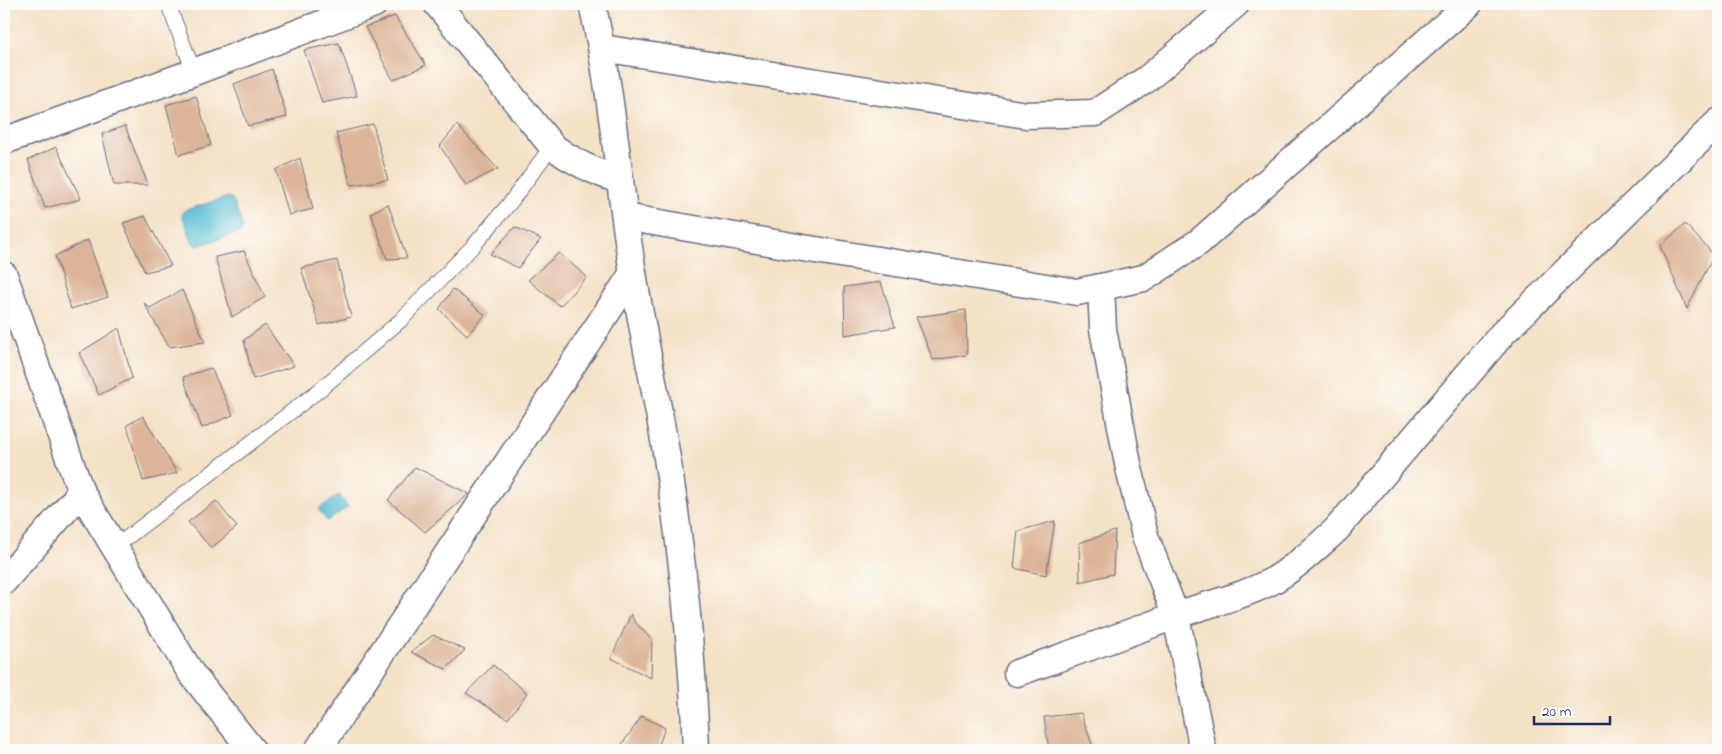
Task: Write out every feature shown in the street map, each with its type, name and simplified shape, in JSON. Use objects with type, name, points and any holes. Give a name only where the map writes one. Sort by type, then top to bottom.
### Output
[{"type":"street","points":[[4,140],[194,72],[374,4]]},
{"type":"street","points":[[437,4],[552,146],[571,161],[594,172],[619,180]]},
{"type":"street","points":[[592,4],[602,48],[613,116],[619,180],[626,216],[633,273],[673,496],[687,603],[696,750]]},
{"type":"street","points":[[602,48],[1026,115],[1095,113],[1147,79],[1236,4]]},
{"type":"street","points":[[626,216],[803,248],[1077,292],[1144,278],[1199,242],[1469,4]]},
{"type":"street","points":[[1017,672],[1233,598],[1265,584],[1306,558],[1336,530],[1503,333],[1718,122]]},
{"type":"street","points":[[318,750],[633,273]]},
{"type":"street","points":[[4,275],[82,492],[191,673],[252,750]]},
{"type":"street","points":[[1101,287],[1103,328],[1128,464],[1145,536],[1176,616],[1203,750]]},
{"type":"street","points":[[4,581],[82,492]]},
{"type":"lane","points":[[168,4],[194,72]]},
{"type":"lane","points":[[115,547],[322,388],[394,326],[475,244],[510,203],[552,146]]},
{"type":"water","points":[[228,197],[232,198],[243,227],[241,232],[197,246],[193,243],[182,215],[185,210]]},
{"type":"water","points":[[339,495],[348,507],[327,521],[319,510]]},
{"type":"building","points":[[395,16],[426,65],[393,80],[365,27]]},
{"type":"building","points":[[339,43],[357,96],[322,103],[304,50]]},
{"type":"building","points":[[272,69],[287,117],[248,126],[234,84]]},
{"type":"building","points":[[196,96],[211,145],[179,155],[166,105]]},
{"type":"building","points":[[373,124],[388,180],[351,185],[336,133]]},
{"type":"building","points":[[457,125],[498,169],[466,185],[440,146]]},
{"type":"building","points":[[125,126],[148,185],[114,185],[102,134]]},
{"type":"building","points":[[56,147],[81,199],[45,208],[28,160]]},
{"type":"building","points":[[300,158],[313,209],[289,215],[276,170]]},
{"type":"building","points":[[388,204],[407,258],[387,259],[371,213]]},
{"type":"building","points":[[145,216],[171,266],[145,272],[123,223]]},
{"type":"building","points":[[1685,224],[1714,255],[1687,309],[1660,246]]},
{"type":"building","points":[[515,227],[541,239],[518,268],[490,254]]},
{"type":"building","points":[[88,240],[108,297],[71,309],[55,256]]},
{"type":"building","points":[[244,251],[265,297],[232,317],[215,257]]},
{"type":"building","points":[[559,253],[587,277],[560,306],[528,280]]},
{"type":"building","points":[[337,260],[351,317],[319,325],[301,268]]},
{"type":"building","points":[[881,282],[895,327],[845,335],[844,287]]},
{"type":"building","points":[[453,289],[485,315],[467,335],[439,309]]},
{"type":"building","points":[[182,290],[205,342],[169,347],[144,303],[150,308]]},
{"type":"building","points":[[966,310],[967,355],[933,360],[916,317]]},
{"type":"building","points":[[265,325],[294,366],[253,379],[244,340]]},
{"type":"building","points":[[119,328],[132,378],[99,395],[79,353]]},
{"type":"building","points":[[211,368],[233,415],[202,428],[183,377]]},
{"type":"building","points":[[143,416],[177,473],[143,481],[127,425]]},
{"type":"building","points":[[415,467],[469,494],[425,532],[388,500]]},
{"type":"building","points":[[216,501],[237,527],[211,548],[188,522]]},
{"type":"building","points":[[1055,521],[1046,575],[1014,568],[1018,531]]},
{"type":"building","points":[[1115,531],[1113,574],[1080,582],[1079,543]]},
{"type":"building","points":[[631,614],[634,621],[652,640],[651,678],[611,658]]},
{"type":"building","points":[[433,635],[465,650],[446,669],[411,652]]},
{"type":"building","points":[[493,665],[527,693],[508,719],[466,693]]},
{"type":"building","points":[[1081,713],[1094,750],[1049,750],[1044,717]]},
{"type":"building","points":[[642,716],[665,728],[657,750],[618,750]]}]
